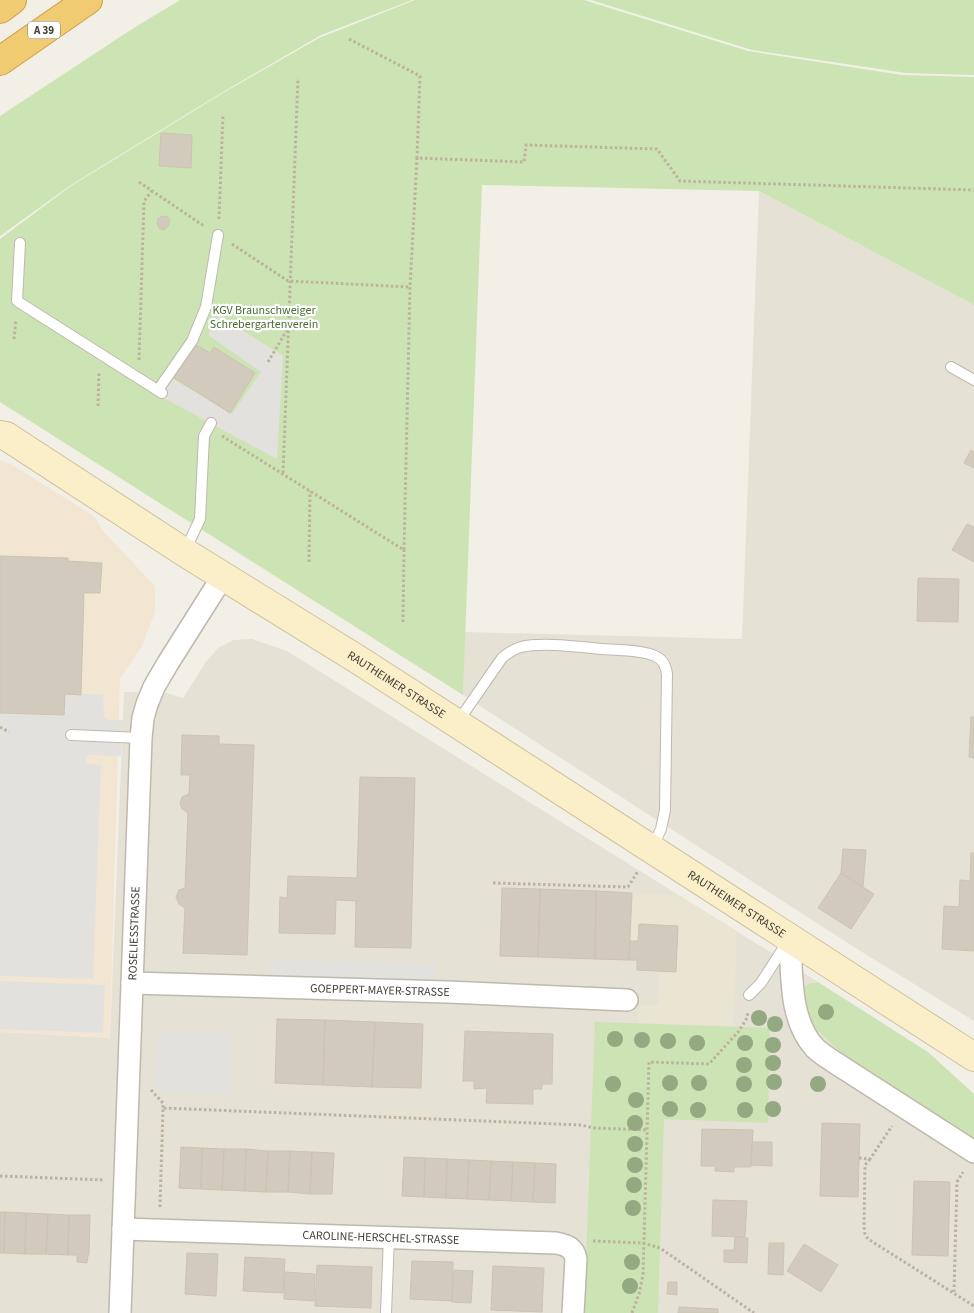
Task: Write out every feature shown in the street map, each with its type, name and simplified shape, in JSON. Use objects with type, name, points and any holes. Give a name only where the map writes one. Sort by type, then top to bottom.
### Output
[{"type":"highway","points":[[0,9],[12,0]]},
{"type":"highway","name":"A 39","points":[[0,61],[88,0]]},
{"type":"main road","name":"RAUTHEIMER STRASSE","points":[[2,435],[184,552],[357,659],[974,1057]]},
{"type":"street","name":"ROSELIESSTRASSE","points":[[120,1313],[140,738],[145,711],[154,688],[223,576]]},
{"type":"street","name":"RAUTHEIMER STRASSE","points":[[790,938],[794,1003],[800,1026],[815,1048],[904,1107],[970,1160]]},
{"type":"street","name":"GOEPPERT-MAYER-STRASSE","points":[[132,982],[627,1000]]},
{"type":"street","name":"CAROLINE-HERSCHEL-STRASSE","points":[[123,1229],[556,1243],[571,1248]]},
{"type":"street","points":[[571,1248],[576,1259],[573,1313]]},
{"type":"lane","points":[[20,244],[17,301],[160,391],[192,341],[206,307],[218,235]]},
{"type":"lane","points":[[951,367],[974,380]]},
{"type":"lane","points":[[184,552],[200,519],[204,436],[210,425]]},
{"type":"lane","points":[[456,723],[490,674],[510,650],[538,645],[634,651],[656,656],[666,666],[667,674],[665,810],[661,829],[652,849]]},
{"type":"lane","points":[[71,735],[140,738]]},
{"type":"lane","points":[[749,995],[761,983],[790,938]]},
{"type":"lane","points":[[386,1313],[388,1237]]},
{"type":"path","points":[[349,39],[420,76],[410,287],[403,622]]},
{"type":"path","points":[[283,473],[298,78]]},
{"type":"path","points":[[218,235],[223,115]]},
{"type":"path","points":[[417,158],[524,162],[526,146],[657,149],[680,181],[974,190]]},
{"type":"path","points":[[139,182],[288,282],[410,287]]},
{"type":"path","points":[[139,378],[144,201],[152,191]]},
{"type":"path","points":[[268,362],[289,328]]},
{"type":"path","points":[[98,406],[100,354]]},
{"type":"path","points":[[210,425],[404,550]]},
{"type":"path","points":[[309,562],[310,490]]},
{"type":"path","points":[[0,727],[9,732]]},
{"type":"path","points":[[493,883],[628,887],[652,849]]},
{"type":"path","points":[[632,1313],[639,1294],[642,1276],[649,1062],[709,1064],[739,1031],[747,1018],[749,995]]},
{"type":"path","points":[[904,1107],[865,1165],[865,1234],[868,1239],[974,1306]]},
{"type":"path","points":[[159,1230],[163,1108],[571,1125],[647,1130]]},
{"type":"path","points":[[859,1158],[870,1158]]},
{"type":"path","points":[[954,1292],[957,1182],[970,1160]]},
{"type":"path","points":[[0,1176],[124,1181]]},
{"type":"path","points":[[571,1248],[588,1241],[644,1243],[660,1248],[754,1313]]},
{"type":"shaded area","points":[[759,191],[974,305],[974,1021],[854,947],[463,695],[465,632],[742,639]]},
{"type":"shaded area","points":[[219,315],[283,356],[277,459],[160,396],[173,379],[232,414],[261,372],[208,335]]},
{"type":"shaded area","points":[[0,460],[11,464],[95,517],[102,530],[155,586],[155,612],[142,646],[120,679],[110,1038],[0,1032]]},
{"type":"shaded area","points":[[252,639],[287,651],[818,982],[811,983],[813,1026],[843,1055],[974,1140],[974,1313],[0,1313],[0,1032],[110,1038],[124,692],[167,693],[183,698],[206,662],[218,648],[234,640]]},
{"type":"shaded area","points":[[65,694],[103,694],[104,717],[108,720],[123,720],[121,756],[88,755],[86,759],[87,764],[101,765],[93,979],[0,976],[0,713],[64,715]]},
{"type":"shaded area","points":[[632,893],[678,895],[737,931],[733,1026],[637,1023],[638,1005],[658,1005],[659,971],[637,970],[637,960],[629,960]]},
{"type":"shaded area","points":[[271,960],[435,965],[435,985],[270,979]]},
{"type":"shaded area","points":[[0,981],[105,985],[103,1033],[0,1029]]},
{"type":"shaded area","points":[[159,1031],[233,1034],[230,1094],[156,1091]]},
{"type":"green space","points":[[180,0],[412,0],[321,35],[223,92],[71,185],[0,236],[0,116],[129,31]]},
{"type":"green space","name":"KGV Braunschweiger Schrebergartenverein","points":[[415,0],[584,0],[748,51],[902,75],[974,77],[974,305],[759,191],[482,185],[463,695],[0,402],[0,239],[71,186],[223,93],[319,38]]},
{"type":"green space","points":[[591,0],[974,0],[974,75],[906,73],[752,50]]},
{"type":"green space","points":[[818,982],[928,1052],[974,1094],[974,1140],[843,1055],[813,1026],[802,1002],[803,989],[811,983]]},
{"type":"green space","points":[[595,1022],[770,1028],[768,1123],[664,1119],[658,1313],[584,1313]]},
{"type":"building","points":[[161,133],[192,135],[191,168],[159,166]]},
{"type":"building","points":[[162,216],[168,217],[170,220],[164,230],[159,228],[157,223],[158,219]]},
{"type":"building","points":[[195,344],[210,353],[214,347],[255,373],[230,413],[173,377]]},
{"type":"building","points":[[971,450],[974,452],[974,468],[964,463]]},
{"type":"building","points":[[967,524],[974,527],[974,562],[952,550]]},
{"type":"building","points":[[0,556],[68,558],[68,561],[102,563],[100,593],[84,593],[81,695],[65,694],[64,715],[0,713]]},
{"type":"building","points":[[918,578],[959,579],[958,622],[917,621]]},
{"type":"building","points":[[971,717],[974,717],[974,758],[969,757]]},
{"type":"building","points":[[182,735],[219,736],[219,744],[254,745],[247,955],[183,953],[185,908],[179,904],[176,897],[179,890],[185,888],[188,813],[182,809],[180,803],[182,797],[189,794],[190,775],[181,775]]},
{"type":"building","points":[[360,777],[415,778],[411,948],[355,947],[356,901],[336,900],[335,934],[279,933],[280,897],[287,898],[288,876],[357,878]]},
{"type":"building","points":[[843,849],[866,850],[863,887],[841,873]]},
{"type":"building","points":[[971,853],[974,853],[974,951],[942,949],[944,906],[959,907],[960,880],[970,881]]},
{"type":"building","points":[[841,873],[874,894],[851,929],[818,908]]},
{"type":"building","points":[[502,888],[540,889],[538,957],[500,956]]},
{"type":"building","points":[[540,889],[596,891],[595,959],[538,957]]},
{"type":"building","points":[[596,891],[632,893],[629,960],[595,959]]},
{"type":"building","points":[[639,924],[678,926],[676,972],[637,970],[637,960],[629,960],[630,941],[638,941]]},
{"type":"building","points":[[277,1019],[325,1020],[323,1085],[275,1083]]},
{"type":"building","points":[[325,1020],[375,1022],[372,1087],[323,1085]]},
{"type":"building","points":[[375,1022],[423,1024],[421,1088],[372,1087]]},
{"type":"building","points":[[465,1031],[553,1034],[552,1084],[542,1084],[542,1089],[533,1089],[533,1104],[486,1103],[487,1088],[474,1089],[474,1081],[463,1081]]},
{"type":"building","points":[[822,1123],[860,1124],[858,1197],[820,1196]]},
{"type":"building","points":[[702,1129],[753,1130],[751,1167],[734,1167],[734,1172],[715,1171],[715,1166],[701,1166]]},
{"type":"building","points":[[752,1142],[772,1142],[772,1166],[751,1165]]},
{"type":"building","points":[[181,1147],[202,1148],[201,1189],[179,1188]]},
{"type":"building","points":[[202,1148],[224,1149],[222,1190],[201,1189]]},
{"type":"building","points":[[224,1149],[246,1149],[245,1191],[222,1190]]},
{"type":"building","points":[[246,1149],[268,1151],[266,1192],[245,1191]]},
{"type":"building","points":[[268,1151],[290,1151],[288,1192],[266,1192]]},
{"type":"building","points":[[290,1151],[312,1152],[310,1194],[288,1192]]},
{"type":"building","points":[[312,1152],[334,1153],[332,1194],[310,1194]]},
{"type":"building","points":[[404,1157],[425,1158],[424,1197],[402,1196]]},
{"type":"building","points":[[425,1158],[447,1159],[446,1198],[424,1197]]},
{"type":"building","points":[[447,1159],[469,1160],[467,1199],[446,1198]]},
{"type":"building","points":[[469,1160],[491,1161],[489,1200],[467,1199]]},
{"type":"building","points":[[491,1161],[513,1162],[511,1201],[489,1200]]},
{"type":"building","points":[[513,1162],[535,1163],[533,1202],[511,1201]]},
{"type":"building","points":[[535,1163],[556,1164],[555,1203],[533,1202]]},
{"type":"building","points":[[914,1181],[950,1182],[948,1256],[912,1255]]},
{"type":"building","points":[[713,1200],[747,1201],[745,1237],[712,1236]]},
{"type":"building","points":[[0,1212],[5,1212],[4,1253],[0,1253]]},
{"type":"building","points":[[5,1212],[26,1213],[25,1254],[4,1253]]},
{"type":"building","points":[[26,1213],[48,1214],[46,1254],[25,1254]]},
{"type":"building","points":[[48,1214],[69,1215],[68,1255],[46,1254]]},
{"type":"building","points":[[69,1215],[90,1215],[87,1263],[77,1262],[77,1255],[68,1255]]},
{"type":"building","points":[[735,1237],[748,1238],[747,1263],[724,1262],[724,1250],[734,1250]]},
{"type":"building","points":[[769,1243],[784,1243],[783,1275],[768,1274]]},
{"type":"building","points":[[804,1244],[838,1265],[821,1292],[787,1271]]},
{"type":"building","points":[[187,1253],[218,1254],[216,1296],[185,1294]]},
{"type":"building","points":[[245,1257],[285,1259],[283,1293],[243,1291]]},
{"type":"building","points":[[412,1261],[453,1262],[452,1301],[410,1299]]},
{"type":"building","points":[[317,1265],[372,1267],[371,1308],[315,1306]]},
{"type":"building","points":[[493,1266],[544,1268],[542,1312],[491,1310]]},
{"type":"building","points":[[454,1270],[473,1271],[471,1303],[452,1302]]},
{"type":"building","points":[[285,1272],[315,1274],[314,1301],[284,1299]]},
{"type":"building","points":[[668,1282],[677,1282],[677,1295],[667,1294]]},
{"type":"building","points":[[679,1307],[718,1309],[718,1313],[678,1313]]}]
